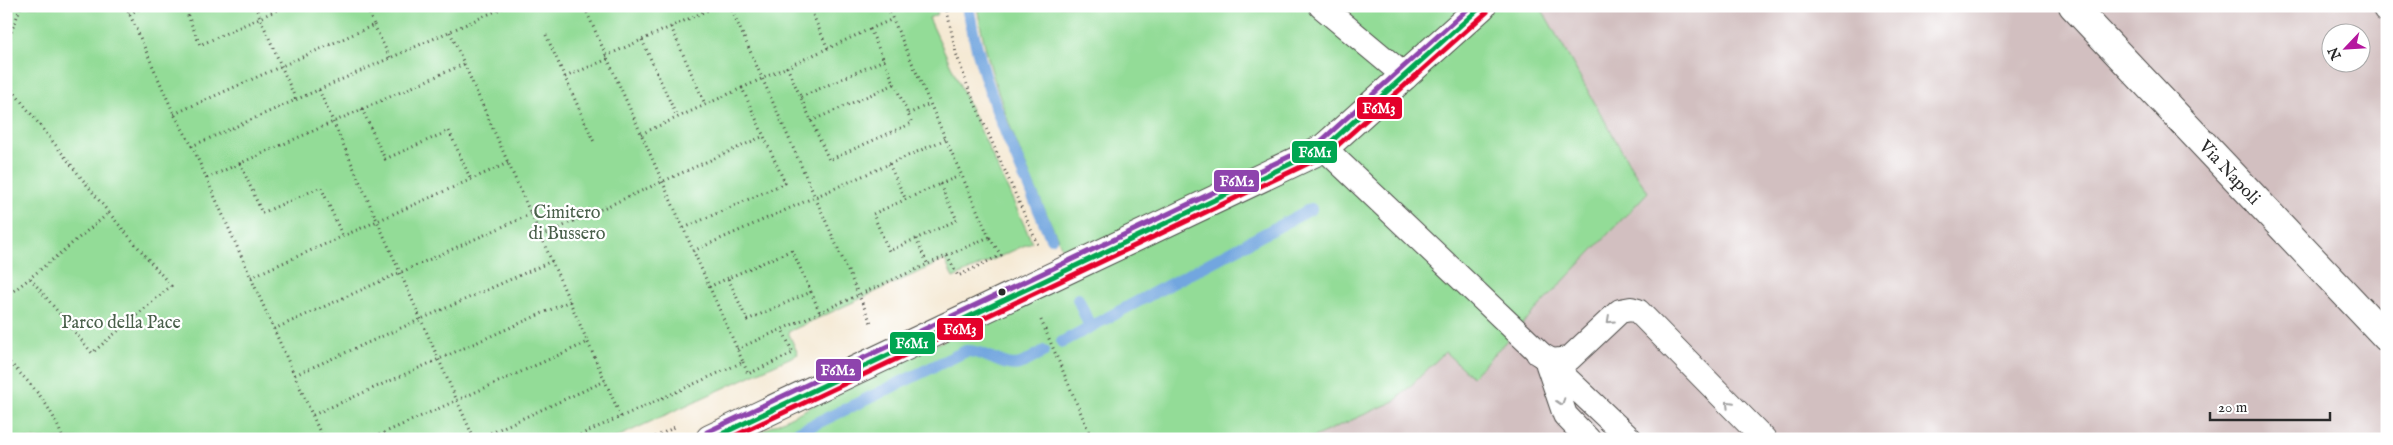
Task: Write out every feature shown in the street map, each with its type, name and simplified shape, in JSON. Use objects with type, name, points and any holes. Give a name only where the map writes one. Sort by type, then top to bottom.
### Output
[{"type":"street","points":[[710,439],[1324,148],[1482,6]]},
{"type":"street","name":"Via Napoli","points":[[2073,6],[2387,338]]},
{"type":"lane","points":[[1321,6],[1406,76]]},
{"type":"lane","points":[[1324,148],[1539,355],[1630,439]]},
{"type":"lane","points":[[1539,355],[1552,361],[1566,360],[1620,312],[1627,309],[1638,311],[1764,439]]},
{"type":"lane","points":[[1539,355],[1552,372],[1565,415],[1588,439]]},
{"type":"path","points":[[6,46],[21,6]]},
{"type":"path","points":[[126,6],[174,114],[207,178],[323,439]]},
{"type":"path","points":[[129,14],[145,6]]},
{"type":"path","points":[[184,6],[200,44],[286,6]]},
{"type":"path","points":[[255,6],[296,100]]},
{"type":"path","points":[[366,6],[390,58]]},
{"type":"path","points":[[192,146],[507,6]]},
{"type":"path","points":[[584,6],[748,374],[793,354],[782,329]]},
{"type":"path","points":[[565,77],[717,6]]},
{"type":"path","points":[[730,6],[886,357]]},
{"type":"path","points":[[809,6],[828,48]]},
{"type":"path","points":[[887,6],[989,237],[1001,255],[958,276],[947,256]]},
{"type":"path","points":[[946,6],[956,54],[969,90],[1062,301],[1038,313],[1092,439]]},
{"type":"path","points":[[641,134],[893,19]]},
{"type":"path","points":[[174,114],[374,25]]},
{"type":"path","points":[[671,26],[706,104]]},
{"type":"path","points":[[787,67],[829,160],[912,123],[870,29]]},
{"type":"path","points":[[450,32],[621,416]]},
{"type":"path","points":[[546,35],[594,142]]},
{"type":"path","points":[[642,40],[677,117]]},
{"type":"path","points":[[801,97],[884,60]]},
{"type":"path","points":[[207,178],[464,64]]},
{"type":"path","points":[[6,82],[109,212],[171,286],[92,353],[30,278]]},
{"type":"path","points":[[811,120],[895,84]]},
{"type":"path","points":[[684,228],[785,183],[742,88]]},
{"type":"path","points":[[319,90],[475,439],[605,381]]},
{"type":"path","points":[[908,114],[930,104]]},
{"type":"path","points":[[362,109],[385,160],[449,131],[471,180]]},
{"type":"path","points":[[541,236],[764,136]]},
{"type":"path","points":[[693,251],[946,139]]},
{"type":"path","points":[[240,163],[262,213],[321,187],[343,237]]},
{"type":"path","points":[[251,277],[508,163]]},
{"type":"path","points":[[890,164],[906,200]]},
{"type":"path","points":[[940,184],[957,220],[890,251],[873,214],[940,184],[962,175]]},
{"type":"path","points":[[6,297],[109,212]]},
{"type":"path","points":[[274,329],[531,214]]},
{"type":"path","points":[[737,349],[989,237]]},
{"type":"path","points":[[916,239],[928,265]]},
{"type":"path","points":[[710,287],[792,250],[820,313]]},
{"type":"path","points":[[295,375],[552,261]]},
{"type":"path","points":[[728,278],[747,320],[810,292]]},
{"type":"path","points":[[313,415],[570,301]]},
{"type":"path","points":[[370,439],[588,342]]},
{"type":"path","points":[[6,359],[36,388],[46,402],[63,439]]},
{"type":"path","points":[[571,439],[743,362]]},
{"type":"shaded area","points":[[1540,6],[2387,6],[2387,439],[1309,439],[1395,401],[1445,351],[1472,377],[1632,168]]},
{"type":"green space","name":"Cimitero di Bussero","points":[[6,6],[935,6],[938,14],[929,18],[1032,242],[953,278],[945,260],[788,332],[798,354],[613,439],[6,439]]},
{"type":"green space","points":[[977,6],[1540,6],[1631,167],[1648,192],[1472,377],[1445,352],[1395,401],[1309,439],[746,439],[1074,276],[1004,110],[984,42]]},
{"type":"waterway","points":[[968,6],[982,66],[1002,124],[1051,238]]},
{"type":"waterway","points":[[1062,342],[1311,209]]},
{"type":"waterway","points":[[1078,299],[1090,327]]},
{"type":"waterway","points":[[784,439],[966,351],[980,353],[1014,365],[1023,363],[1044,351]]},
{"type":"transit line","name":"F6M2","points":[[707,432],[1320,142],[1471,6]]},
{"type":"transit line","name":"F6M1","points":[[711,439],[1324,148],[1482,6]]},
{"type":"transit line","name":"F6M3","points":[[728,439],[1328,154],[1487,12]]},
{"type":"park label","name":"Parco della Pace","points":[[121,322]]}]
